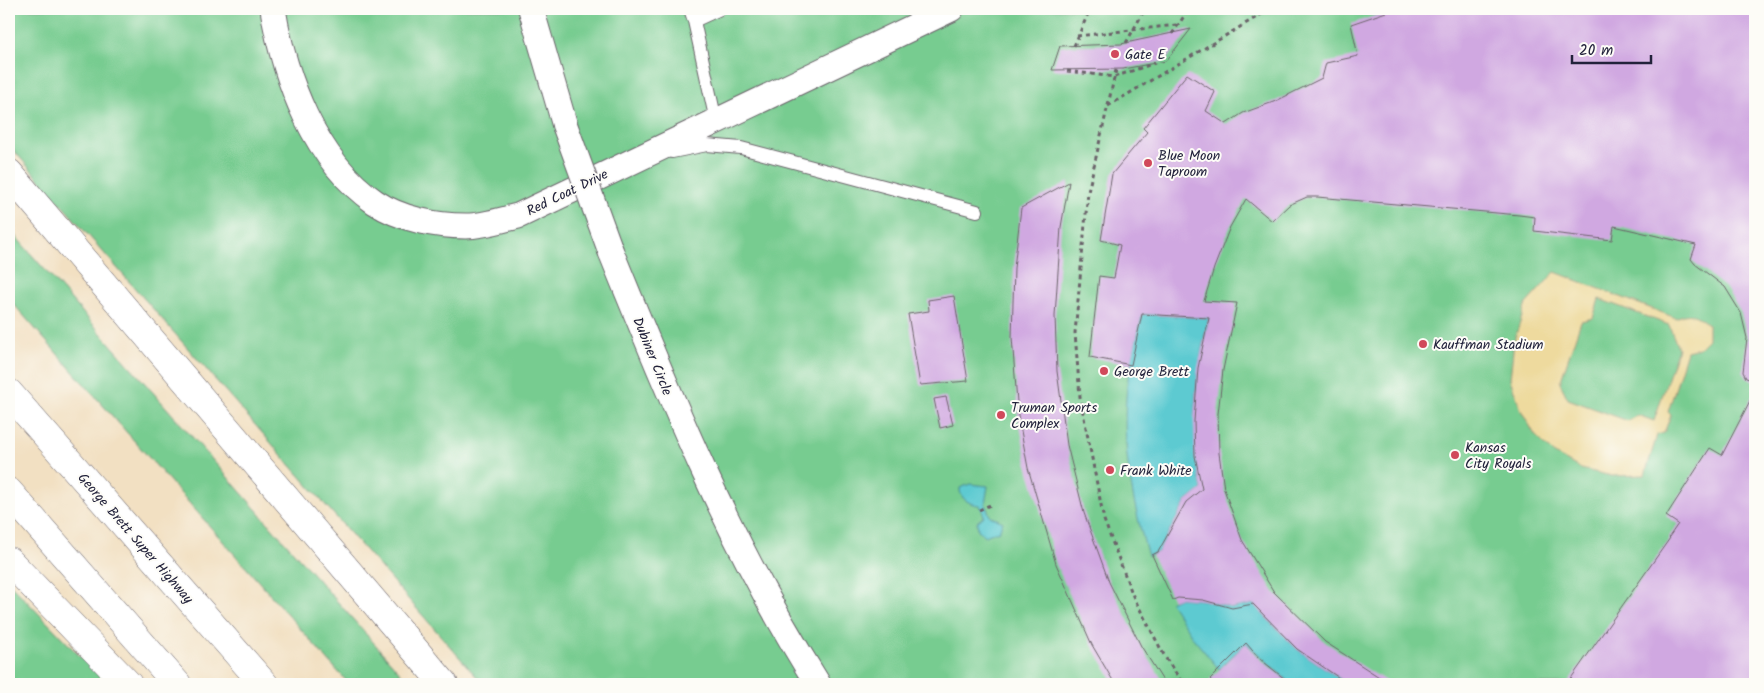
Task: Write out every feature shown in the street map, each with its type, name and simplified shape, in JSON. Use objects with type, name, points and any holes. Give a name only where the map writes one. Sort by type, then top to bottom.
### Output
[{"type":"highway","points":[[9,173],[444,684]]},
{"type":"highway","name":"George Brett Super Highway","points":[[9,392],[264,684]]},
{"type":"highway","points":[[9,492],[177,684]]},
{"type":"highway","points":[[9,561],[128,684]]},
{"type":"street","name":"Red Coat Drive","points":[[272,9],[286,63],[311,124],[325,148],[356,186],[376,203],[398,213],[442,224],[466,226],[490,223],[518,216],[951,9]]},
{"type":"street","name":"Dubiner Circle","points":[[531,9],[565,126],[611,252],[669,395],[718,502],[766,594],[818,684]]},
{"type":"lane","points":[[716,121],[692,15],[720,9]]},
{"type":"lane","points":[[636,160],[707,144],[741,148],[977,211]]},
{"type":"path","points":[[1074,46],[1090,9]]},
{"type":"path","points":[[1126,43],[1145,9]]},
{"type":"path","points":[[1172,34],[1189,9]]},
{"type":"path","points":[[1107,107],[1270,9]]},
{"type":"path","points":[[1077,36],[1177,25]]},
{"type":"path","points":[[1068,71],[1114,77],[1155,63]]},
{"type":"path","points":[[1116,70],[1088,192],[1075,333],[1080,397],[1104,520],[1133,596],[1165,657],[1183,684]]},
{"type":"path","points":[[979,510],[990,505]]},
{"type":"green space","name":"Truman Sports Complex","points":[[9,9],[1755,9],[1755,684],[483,684],[9,145]]},
{"type":"green space","points":[[9,229],[410,684],[349,684],[9,299]]},
{"type":"green space","points":[[9,583],[107,684],[9,684]]},
{"type":"sand","points":[[1555,272],[1676,318],[1694,315],[1708,325],[1708,339],[1699,348],[1687,351],[1668,412],[1671,415],[1664,433],[1657,435],[1645,475],[1612,476],[1581,469],[1553,453],[1535,435],[1521,410],[1510,379],[1514,341],[1526,304]],"holes":[[[1599,299],[1669,325],[1678,348],[1654,421],[1637,415],[1628,421],[1568,399],[1560,383],[1581,321],[1593,318]]]},
{"type":"water","points":[[1142,314],[1209,318],[1200,361],[1195,403],[1196,446],[1202,489],[1186,502],[1158,552],[1148,556],[1131,486],[1125,415],[1130,367]]},
{"type":"water","points":[[970,484],[988,486],[985,504],[990,516],[1003,522],[999,531],[985,536],[978,530],[977,522],[984,516],[980,505],[966,501],[960,492],[960,488]]},
{"type":"water","points":[[1178,598],[1203,600],[1232,608],[1253,604],[1297,649],[1348,684],[1291,684],[1246,643],[1219,669],[1193,638],[1170,602]]},
{"type":"building","points":[[1395,9],[1755,9],[1755,381],[1746,378],[1743,372],[1747,338],[1741,313],[1725,287],[1691,259],[1696,245],[1614,226],[1612,240],[1534,231],[1535,217],[1317,197],[1307,197],[1289,205],[1272,221],[1246,199],[1230,227],[1214,268],[1204,301],[1237,303],[1223,370],[1218,414],[1219,453],[1224,489],[1242,540],[1274,592],[1325,642],[1390,684],[1348,684],[1297,649],[1253,604],[1232,608],[1203,600],[1178,598],[1173,600],[1152,555],[1158,552],[1186,502],[1202,489],[1195,456],[1194,421],[1198,368],[1209,318],[1142,314],[1131,365],[1090,357],[1099,276],[1114,278],[1120,245],[1101,240],[1112,174],[1147,132],[1143,128],[1187,74],[1215,92],[1206,111],[1226,124],[1243,113],[1276,101],[1322,78],[1326,63],[1358,56],[1351,24]]},
{"type":"building","name":"Gate E","points":[[1191,29],[1166,61],[1123,69],[1052,70],[1060,46],[1121,44]]},
{"type":"building","points":[[1069,182],[1061,227],[1055,316],[1057,371],[1067,445],[1084,513],[1109,582],[1141,646],[1165,684],[1115,684],[1092,645],[1056,564],[1028,468],[1018,415],[1012,337],[1014,268],[1021,208]]},
{"type":"building","points":[[954,296],[968,381],[920,385],[908,314],[929,311],[928,300]]},
{"type":"building","points":[[1755,391],[1755,684],[1567,684],[1670,538],[1678,524],[1666,516],[1710,448],[1722,455]]},
{"type":"building","points":[[946,397],[953,425],[940,428],[934,399]]},
{"type":"building","points":[[1246,643],[1259,658],[1291,684],[1215,684],[1210,679]]},
{"type":"place","name":"Gate E","points":[[1115,54]]},
{"type":"place","name":"Blue Moon Taproom","points":[[1148,163]]},
{"type":"place","name":"Kauffman Stadium","points":[[1423,344]]},
{"type":"place","name":"George Brett","points":[[1104,371]]},
{"type":"place","name":"Truman Sports Complex","points":[[1001,415]]},
{"type":"place","name":"Kansas City Royals","points":[[1455,455]]},
{"type":"place","name":"Frank White","points":[[1110,470]]}]
